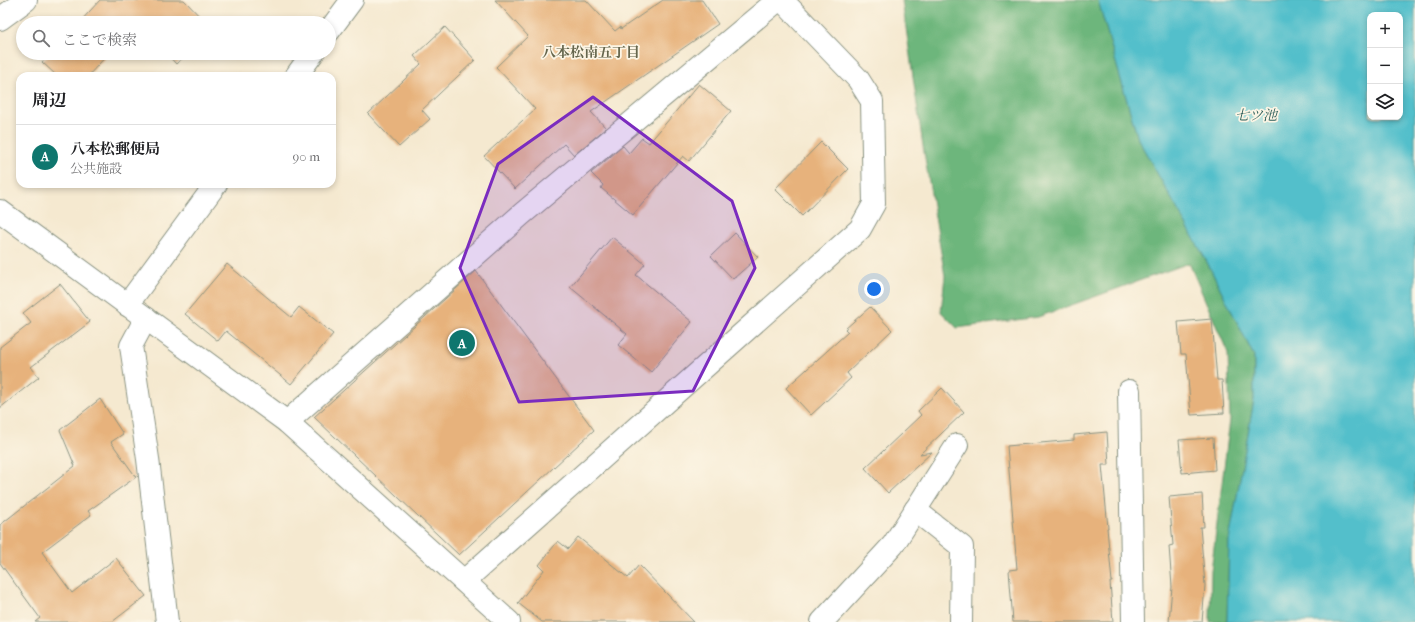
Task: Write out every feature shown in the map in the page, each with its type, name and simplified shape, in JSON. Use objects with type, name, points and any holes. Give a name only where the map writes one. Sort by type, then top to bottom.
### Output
[{"type":"street","points":[[0,19],[26,0]]},
{"type":"street","points":[[336,22],[352,0]]},
{"type":"street","points":[[287,422],[522,214],[778,0]]},
{"type":"street","points":[[464,581],[860,229],[874,204],[872,101],[858,80],[782,0]]},
{"type":"street","points":[[299,72],[308,60]]},
{"type":"street","points":[[127,305],[213,188]]},
{"type":"street","points":[[0,211],[287,422],[509,622]]},
{"type":"street","points":[[146,318],[130,346],[148,459],[167,622]]},
{"type":"street","points":[[1130,391],[1133,622]]},
{"type":"street","points":[[822,622],[893,545],[957,445]]},
{"type":"street","points":[[915,510],[962,546],[960,622]]},
{"type":"highlighted area","points":[[593,97],[732,201],[755,268],[693,391],[519,402],[460,268],[498,164]]},
{"type":"green space","points":[[902,0],[1098,0],[1138,139],[1206,260],[1254,356],[1254,400],[1229,541],[1227,622],[1210,622],[1211,571],[1230,420],[1228,353],[1189,263],[1038,317],[957,328],[941,312],[945,276],[923,146]]},
{"type":"water","name":"七ツ池","points":[[1098,0],[1415,0],[1415,622],[1227,622],[1229,541],[1254,400],[1254,356],[1206,260],[1138,139]]},
{"type":"building","points":[[100,0],[184,0],[199,16],[85,16]]},
{"type":"building","points":[[495,0],[586,0],[615,31],[620,27],[621,29],[663,0],[702,0],[718,24],[591,112],[606,128],[574,155],[564,144],[515,189],[484,156],[535,109],[496,67],[528,36]]},
{"type":"building","points":[[445,27],[475,60],[422,110],[430,119],[399,147],[368,114],[421,64],[414,56]]},
{"type":"building","points":[[44,60],[103,60],[92,72],[53,72],[42,62]]},
{"type":"building","points":[[172,60],[180,60],[176,64]]},
{"type":"building","points":[[699,84],[731,111],[689,161],[683,156],[633,215],[601,188],[603,185],[591,173],[623,146],[629,153],[642,138],[649,143]]},
{"type":"building","points":[[821,142],[848,169],[802,216],[775,189]]},
{"type":"building","points":[[735,233],[758,257],[733,279],[711,256]]},
{"type":"building","points":[[612,237],[645,264],[636,275],[692,322],[651,372],[618,345],[627,334],[570,287]]},
{"type":"building","points":[[227,264],[291,317],[299,307],[333,334],[291,384],[226,331],[218,341],[185,314]]},
{"type":"building","points":[[476,271],[594,430],[459,555],[314,417]]},
{"type":"building","points":[[60,284],[90,322],[31,367],[39,377],[0,408],[0,347],[31,323],[23,313]]},
{"type":"building","points":[[870,307],[892,330],[847,373],[851,378],[811,415],[786,388],[848,332],[845,329]]},
{"type":"building","points":[[1212,319],[1217,380],[1222,380],[1224,413],[1191,415],[1186,354],[1181,354],[1178,322]]},
{"type":"building","points":[[942,388],[964,412],[920,454],[932,452],[888,493],[865,468],[921,415],[918,411]]},
{"type":"building","points":[[100,399],[123,434],[111,442],[136,477],[88,511],[91,515],[42,552],[72,593],[116,558],[146,596],[112,622],[35,622],[40,618],[0,563],[0,525],[75,466],[60,430]]},
{"type":"building","points":[[1107,432],[1109,465],[1102,465],[1112,582],[1110,582],[1113,622],[1013,622],[1009,570],[1017,569],[1007,446],[1074,440],[1074,435]]},
{"type":"building","points":[[1213,438],[1215,470],[1182,473],[1179,440]]},
{"type":"building","points":[[1202,494],[1204,527],[1200,527],[1205,585],[1202,622],[1169,622],[1172,587],[1169,546],[1173,545],[1169,497]]},
{"type":"building","points":[[578,537],[628,578],[639,565],[694,622],[542,622],[518,603],[544,570],[539,565],[558,541],[568,549]]},
{"type":"place","name":"八本松郵便局","points":[[462,343]]},
{"type":"district","name":"八本松南五丁目","points":[[591,52]]}]
